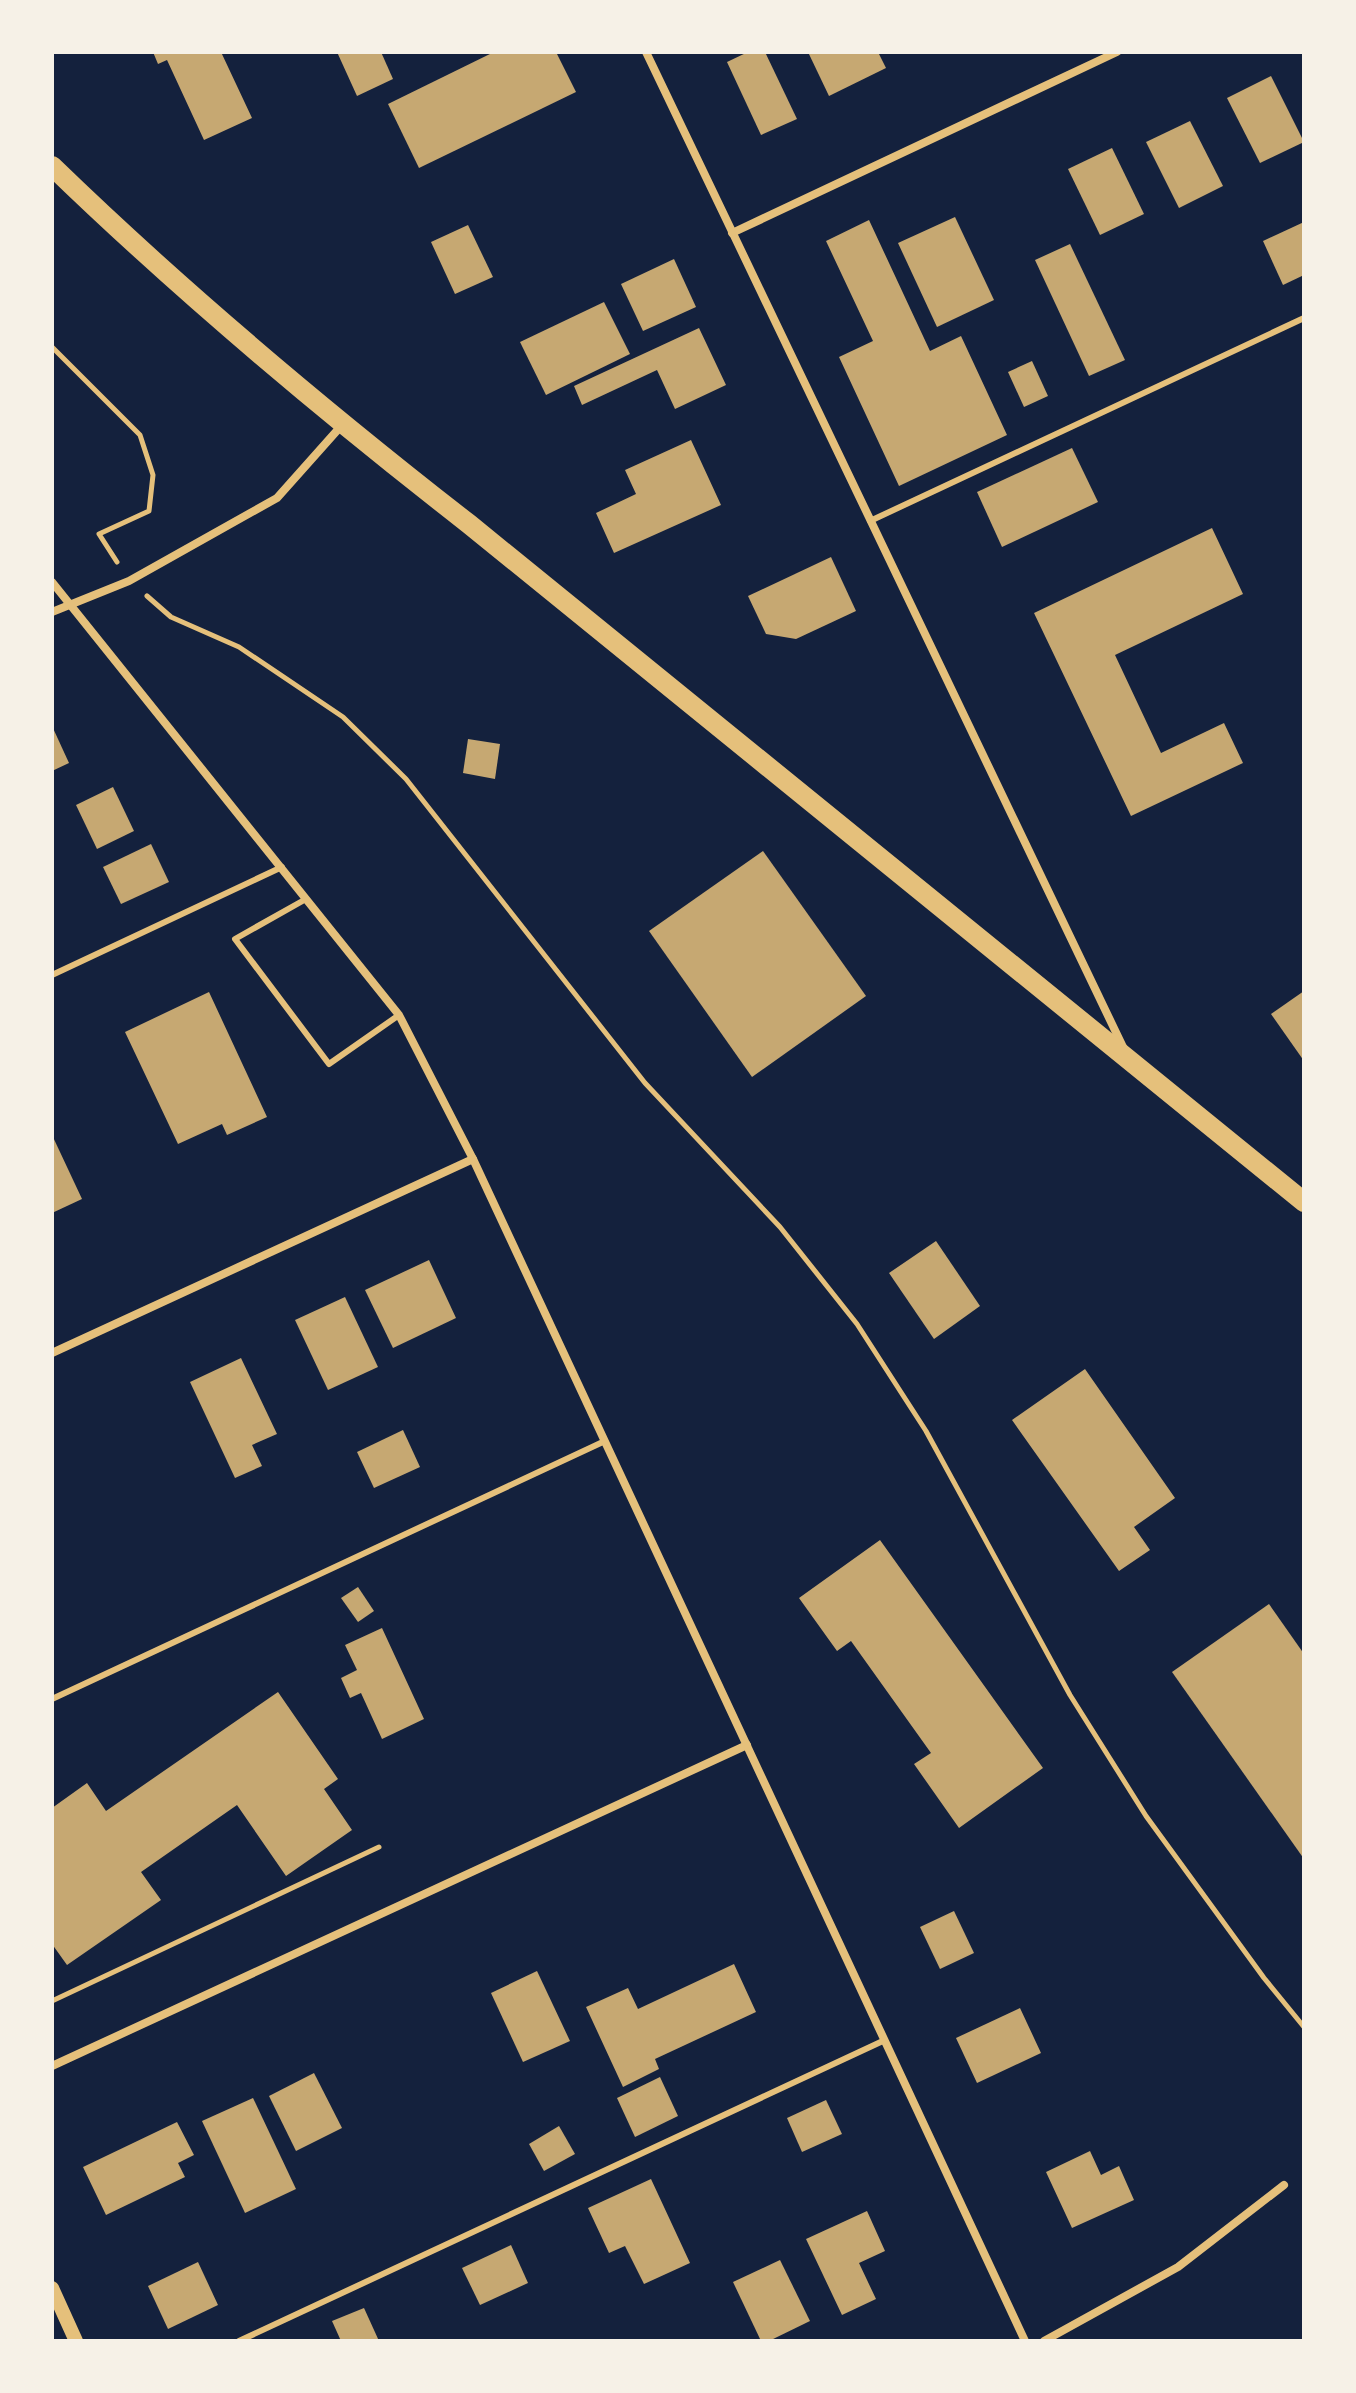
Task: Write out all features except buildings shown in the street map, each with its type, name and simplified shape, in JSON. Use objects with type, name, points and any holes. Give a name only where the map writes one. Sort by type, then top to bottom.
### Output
[{"type":"main road","points":[[52,166],[145,256],[342,425],[1304,1202]]},
{"type":"street","points":[[646,52],[1128,1058]]},
{"type":"street","points":[[732,233],[1117,52]]},
{"type":"street","points":[[52,612],[129,581],[277,498],[342,425]]},
{"type":"street","points":[[52,582],[72,603],[399,1015],[473,1159],[1025,2341]]},
{"type":"street","points":[[52,1353],[473,1159]]},
{"type":"street","points":[[52,2066],[747,1745]]},
{"type":"street","points":[[1044,2341],[1178,2267],[1284,2185]]},
{"type":"street","points":[[52,2288],[76,2341]]},
{"type":"lane","points":[[870,521],[1304,318]]},
{"type":"lane","points":[[52,975],[282,867]]},
{"type":"lane","points":[[306,899],[235,939],[329,1064],[399,1015]]},
{"type":"lane","points":[[52,1699],[605,1441]]},
{"type":"lane","points":[[239,2341],[885,2040]]},
{"type":"path","points":[[52,347],[140,435],[153,475],[149,511],[99,534],[129,581],[171,617],[239,647],[343,717],[406,779],[645,1083],[780,1227],[857,1324],[926,1431],[1070,1695],[1146,1816],[1264,1978],[1304,2027]]},
{"type":"path","points":[[52,2001],[379,1847]]}]
